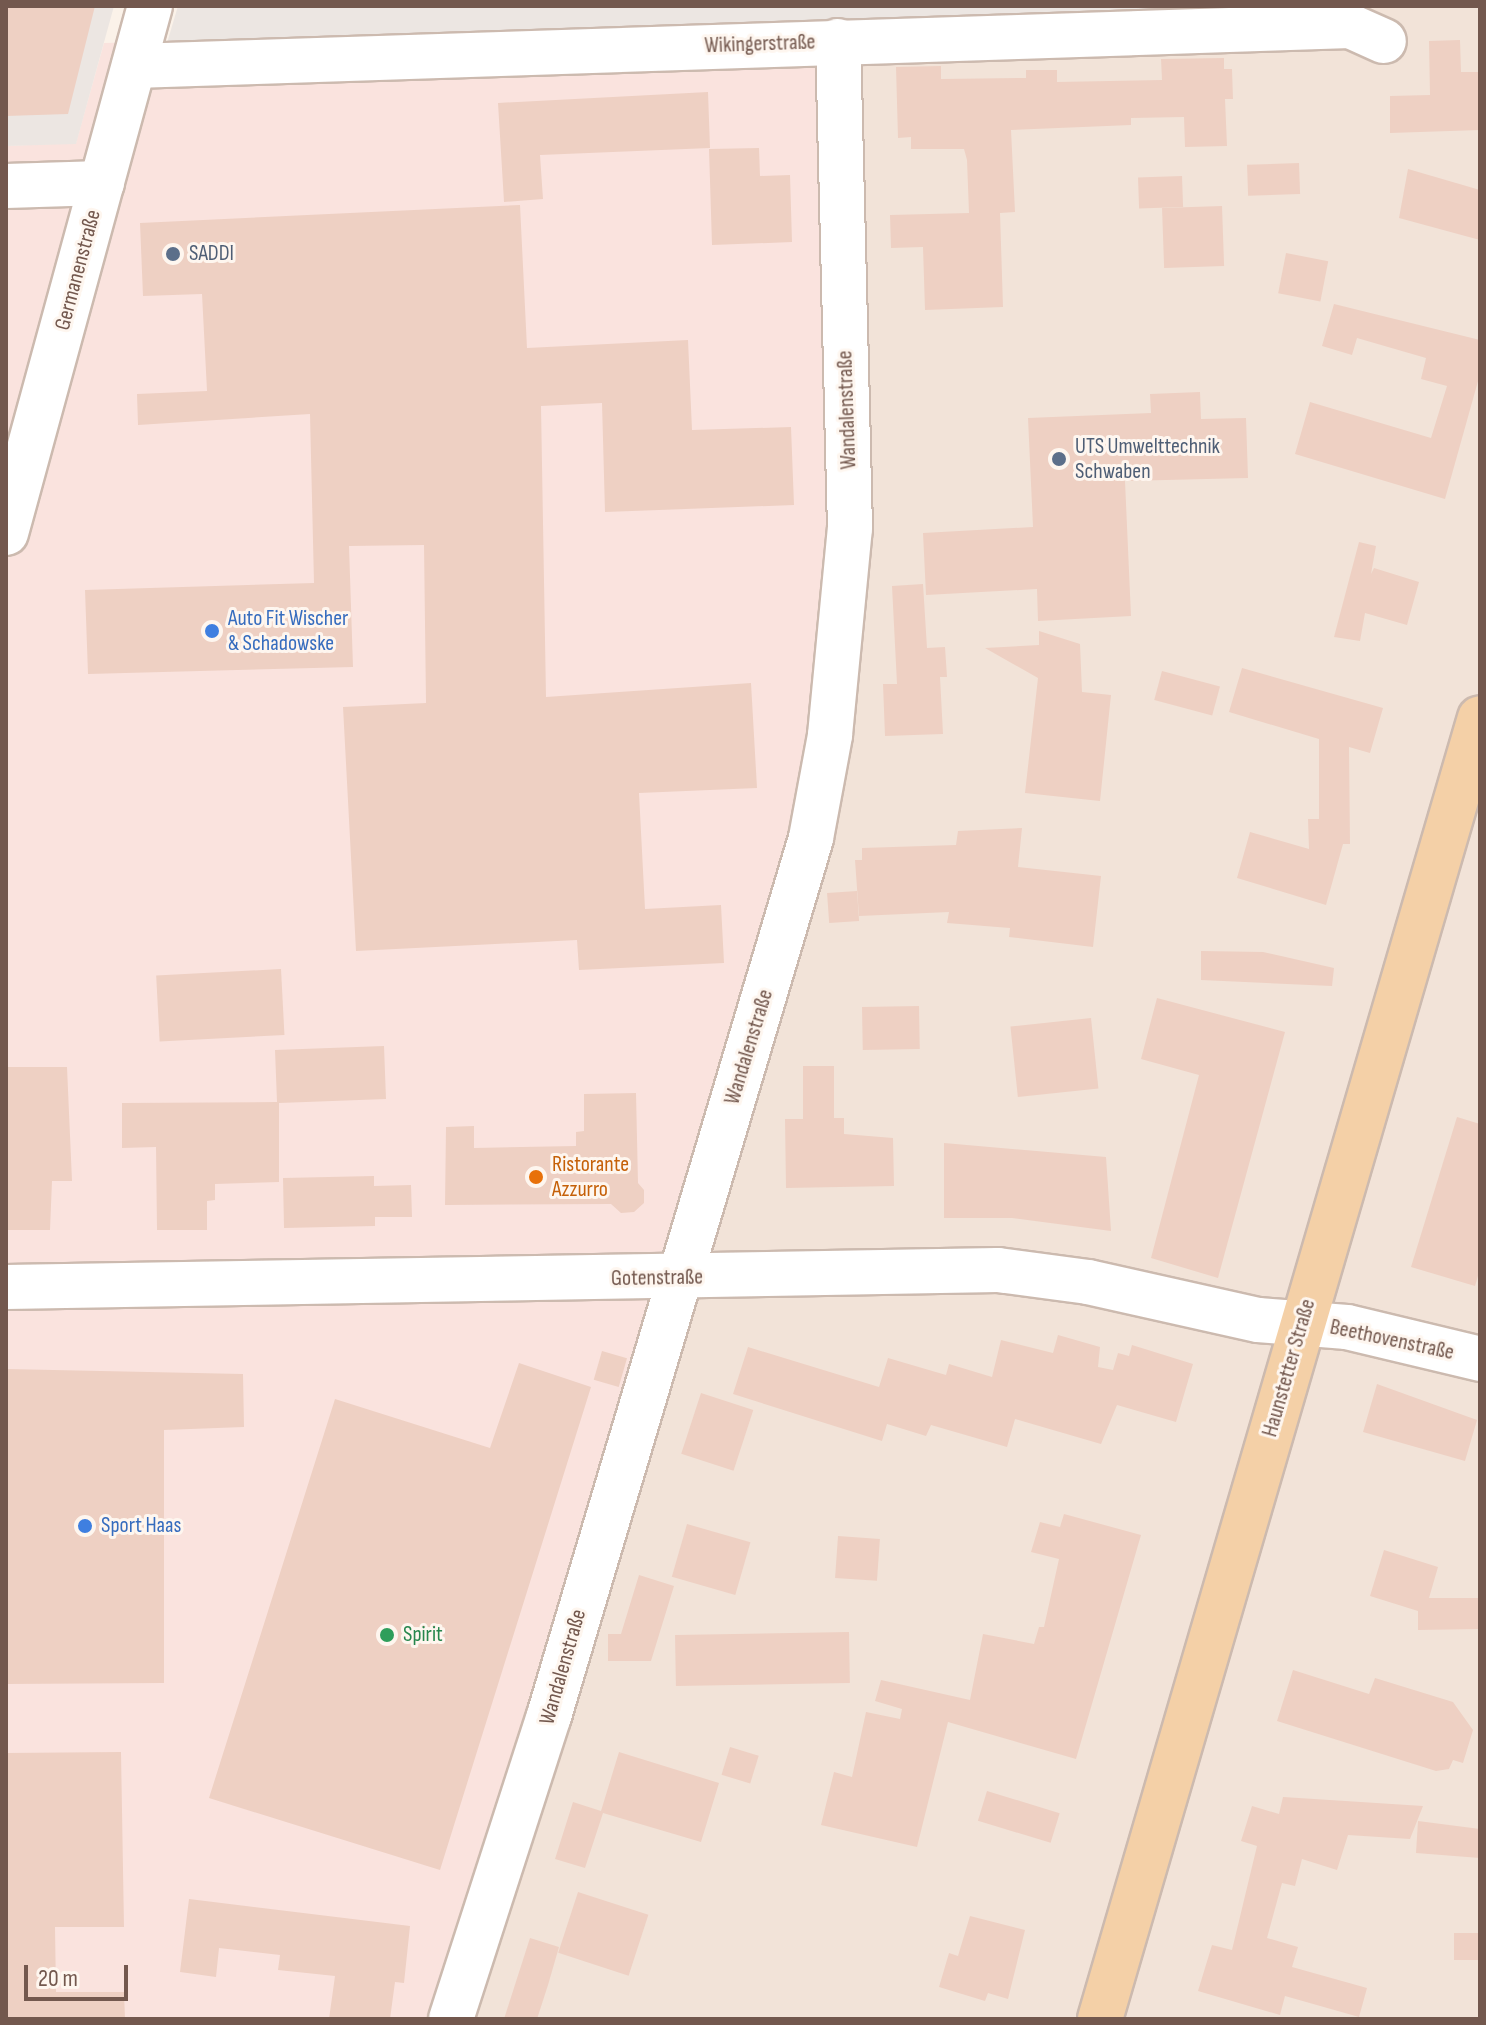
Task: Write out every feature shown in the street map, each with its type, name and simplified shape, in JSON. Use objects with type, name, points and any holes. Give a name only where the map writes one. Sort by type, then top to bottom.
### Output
[{"type":"main road","name":"Haunstetter Straße","points":[[1100,2019],[1480,718]]},
{"type":"street","name":"Germanenstraße","points":[[6,533],[150,6]]},
{"type":"street","name":"Wikingerstraße","points":[[134,66],[1350,26],[1384,41]]},
{"type":"street","name":"Wandalenstraße","points":[[451,2019],[549,1716],[677,1278],[811,838],[830,735],[850,529],[838,41]]},
{"type":"street","points":[[6,186],[102,183]]},
{"type":"street","name":"Gotenstraße","points":[[6,1287],[677,1278],[998,1270],[1303,1324]]},
{"type":"street","name":"Beethovenstraße","points":[[1303,1324],[1388,1335],[1480,1359]]},
{"type":"shaded area","points":[[6,6],[114,6],[76,144],[6,146]]},
{"type":"shaded area","points":[[178,6],[1291,6],[852,25],[167,43]]},
{"type":"shaded area","points":[[1291,6],[1480,6],[1480,2019],[458,2019],[852,25]]},
{"type":"shaded area","points":[[852,25],[813,860],[458,2019],[6,2019],[6,146],[76,143],[104,43]]},
{"type":"building","points":[[6,6],[95,6],[68,114],[6,116]]},
{"type":"building","points":[[1460,40],[1461,72],[1480,72],[1480,130],[1390,133],[1390,96],[1430,95],[1429,41]]},
{"type":"building","points":[[1224,58],[1224,69],[1232,69],[1233,99],[1225,99],[1227,146],[1185,147],[1184,117],[1131,118],[1131,125],[1011,130],[1015,212],[1000,213],[1003,307],[925,310],[923,247],[891,248],[890,215],[969,213],[967,160],[964,149],[911,149],[911,137],[898,138],[896,67],[941,66],[941,79],[1026,78],[1026,70],[1057,70],[1057,82],[1162,80],[1161,59]]},
{"type":"building","points":[[708,92],[710,148],[540,155],[543,199],[504,202],[498,103]]},
{"type":"building","points":[[759,148],[760,176],[790,175],[792,242],[712,245],[709,149]]},
{"type":"building","points":[[1299,163],[1300,194],[1248,196],[1247,165]]},
{"type":"building","points":[[1408,169],[1480,190],[1480,240],[1399,218]]},
{"type":"building","points":[[1182,176],[1183,207],[1139,209],[1138,178]]},
{"type":"building","points":[[520,205],[527,348],[688,340],[692,430],[791,427],[794,505],[605,512],[602,403],[541,406],[546,697],[751,683],[757,788],[639,793],[645,909],[721,905],[724,963],[579,970],[577,940],[356,951],[343,707],[426,703],[424,545],[349,546],[353,667],[88,674],[85,590],[314,583],[310,414],[138,425],[137,394],[207,391],[202,294],[143,296],[140,223]]},
{"type":"building","points":[[1222,206],[1224,266],[1164,268],[1162,208]]},
{"type":"building","points":[[1286,253],[1328,261],[1320,301],[1278,293]]},
{"type":"building","points":[[1334,304],[1480,340],[1480,374],[1445,499],[1295,454],[1310,402],[1431,438],[1447,386],[1421,379],[1426,358],[1357,338],[1352,355],[1322,346]]},
{"type":"building","points":[[1200,392],[1201,419],[1246,418],[1248,478],[1125,481],[1131,616],[1038,621],[1037,589],[926,595],[923,533],[1033,527],[1028,418],[1151,413],[1150,394]]},
{"type":"building","points":[[1359,542],[1376,546],[1371,574],[1374,568],[1419,582],[1407,625],[1365,613],[1360,641],[1334,637]]},
{"type":"building","points":[[923,584],[927,648],[945,647],[947,677],[940,677],[943,734],[885,736],[883,684],[897,684],[892,586]]},
{"type":"building","points":[[1039,631],[1080,644],[1082,692],[1111,695],[1100,801],[1025,793],[1038,678],[985,648],[1039,645]]},
{"type":"building","points":[[1242,668],[1383,708],[1370,753],[1349,747],[1350,844],[1343,844],[1326,905],[1237,878],[1250,832],[1309,849],[1308,819],[1319,819],[1319,739],[1229,712]]},
{"type":"building","points":[[1162,671],[1220,687],[1212,716],[1154,700]]},
{"type":"building","points":[[1022,828],[1018,867],[1101,876],[1093,947],[1009,937],[1010,928],[947,923],[949,912],[859,916],[855,860],[862,860],[862,848],[956,845],[958,831]]},
{"type":"building","points":[[857,891],[859,921],[829,923],[827,893]]},
{"type":"building","points":[[1201,951],[1263,952],[1334,968],[1332,986],[1201,980]]},
{"type":"building","points":[[281,969],[284,1035],[160,1041],[156,976]]},
{"type":"building","points":[[1157,998],[1285,1032],[1218,1278],[1151,1258],[1199,1075],[1141,1059]]},
{"type":"building","points":[[919,1006],[920,1049],[863,1050],[862,1007]]},
{"type":"building","points":[[1091,1018],[1098,1089],[1018,1097],[1010,1026]]},
{"type":"building","points":[[384,1046],[386,1099],[279,1103],[279,1182],[215,1184],[215,1200],[207,1201],[207,1230],[157,1230],[156,1147],[122,1148],[122,1103],[277,1102],[275,1050]]},
{"type":"building","points":[[803,1066],[834,1066],[834,1118],[844,1118],[844,1134],[893,1138],[894,1186],[786,1188],[785,1119],[803,1119]]},
{"type":"building","points":[[6,1067],[67,1067],[72,1181],[52,1181],[50,1230],[6,1230]]},
{"type":"building","points":[[636,1093],[638,1183],[644,1190],[644,1203],[634,1212],[621,1213],[611,1204],[445,1205],[446,1127],[474,1126],[474,1148],[576,1146],[576,1132],[584,1131],[584,1094]]},
{"type":"building","points":[[1457,1117],[1480,1124],[1480,1269],[1475,1286],[1411,1267]]},
{"type":"building","points":[[944,1143],[1106,1157],[1111,1231],[1012,1218],[944,1218]]},
{"type":"building","points":[[374,1176],[374,1186],[411,1185],[412,1217],[375,1217],[375,1226],[284,1228],[283,1178]]},
{"type":"building","points":[[1058,1335],[1100,1347],[1098,1367],[1113,1370],[1118,1353],[1129,1356],[1132,1345],[1193,1364],[1176,1422],[1117,1405],[1101,1444],[1015,1419],[1007,1447],[931,1425],[926,1436],[887,1424],[882,1441],[733,1394],[748,1347],[879,1387],[888,1358],[946,1375],[949,1364],[992,1377],[1001,1340],[1053,1353]]},
{"type":"building","points":[[602,1351],[627,1358],[619,1387],[594,1380]]},
{"type":"building","name":"Spirit","points":[[519,1363],[591,1387],[440,1870],[209,1798],[335,1399],[490,1448]]},
{"type":"building","name":"Sport Haas","points":[[6,1369],[243,1374],[244,1427],[164,1430],[164,1683],[6,1684]]},
{"type":"building","points":[[1377,1384],[1477,1420],[1465,1461],[1363,1432]]},
{"type":"building","points":[[701,1393],[753,1410],[734,1471],[681,1454]]},
{"type":"building","points":[[1064,1514],[1141,1535],[1076,1759],[948,1722],[917,1847],[821,1825],[834,1772],[852,1777],[866,1712],[900,1719],[902,1709],[875,1701],[881,1680],[970,1700],[983,1634],[1034,1644],[1039,1627],[1044,1627],[1059,1559],[1031,1552],[1040,1522],[1060,1527]]},
{"type":"building","points":[[687,1524],[750,1542],[735,1595],[672,1577]]},
{"type":"building","points":[[838,1536],[880,1539],[877,1581],[835,1578]]},
{"type":"building","points":[[1384,1550],[1438,1567],[1429,1598],[1480,1598],[1480,1629],[1418,1630],[1418,1611],[1370,1596]]},
{"type":"building","points":[[639,1575],[674,1586],[651,1661],[608,1661],[608,1634],[621,1634]]},
{"type":"building","points":[[849,1632],[850,1683],[676,1686],[675,1635]]},
{"type":"building","points":[[1293,1670],[1369,1694],[1375,1678],[1453,1702],[1473,1730],[1463,1763],[1453,1760],[1449,1769],[1436,1771],[1277,1721]]},
{"type":"building","points":[[730,1747],[759,1756],[750,1784],[722,1775]]},
{"type":"building","points":[[121,1752],[124,1927],[55,1927],[56,1992],[124,1992],[125,2019],[6,2019],[6,1753]]},
{"type":"building","points":[[619,1752],[719,1783],[701,1842],[603,1813],[585,1868],[555,1859],[573,1802],[601,1811]]},
{"type":"building","points":[[987,1791],[1060,1813],[1051,1843],[978,1821]]},
{"type":"building","points":[[1283,1797],[1423,1806],[1410,1839],[1348,1835],[1337,1870],[1302,1859],[1295,1886],[1282,1883],[1267,1938],[1298,1947],[1292,1967],[1367,1988],[1359,2017],[1285,1996],[1280,2015],[1198,1991],[1212,1945],[1232,1950],[1257,1846],[1241,1841],[1252,1806],[1279,1814]]},
{"type":"building","points":[[1418,1821],[1480,1829],[1480,1858],[1416,1853]]},
{"type":"building","points":[[578,1892],[648,1915],[629,1976],[558,1953]]},
{"type":"building","points":[[189,1899],[410,1926],[404,1983],[395,1982],[390,2019],[329,2019],[335,1976],[278,1970],[280,1955],[219,1948],[216,1977],[180,1972]]},
{"type":"building","points":[[970,1916],[1025,1930],[1008,1999],[988,1993],[985,2001],[939,1987],[949,1953],[958,1956]]},
{"type":"building","points":[[1454,1933],[1480,1933],[1480,1960],[1454,1960]]},
{"type":"building","points":[[530,1938],[559,1947],[548,1985],[537,2019],[504,2019]]},
{"type":"place","name":"SADDI","points":[[173,254]]},
{"type":"place","name":"UTS Umwelttechnik Schwaben","points":[[1059,459]]},
{"type":"place","name":"Auto Fit Wischer & Schadowske","points":[[212,631]]},
{"type":"place","name":"Ristorante Azzurro","points":[[536,1177]]},
{"type":"place","name":"Sport Haas","points":[[85,1526]]},
{"type":"place","name":"Spirit","points":[[387,1635]]}]
